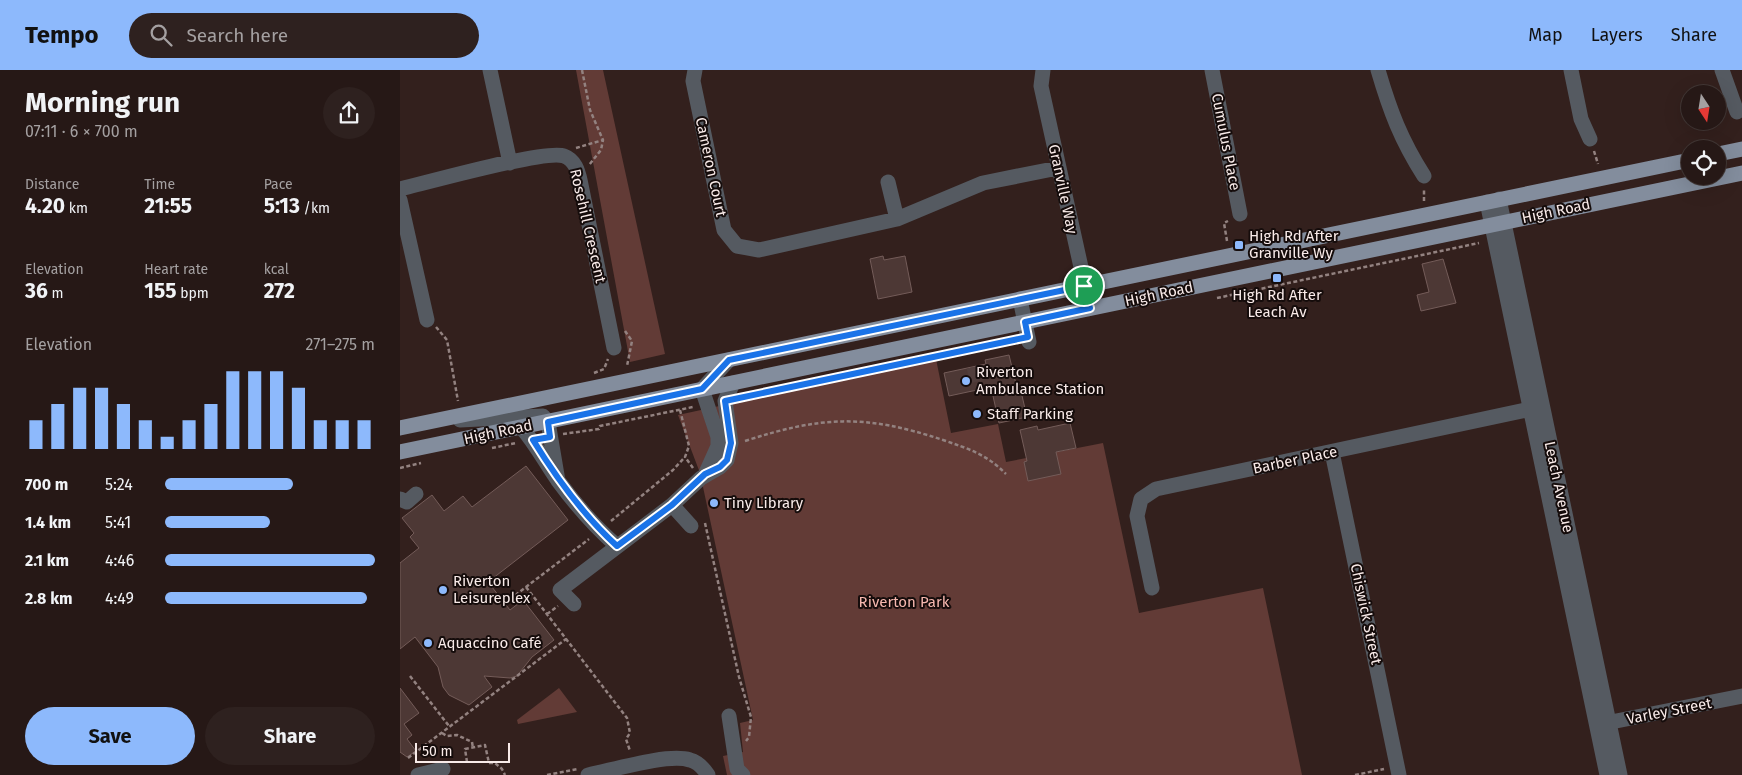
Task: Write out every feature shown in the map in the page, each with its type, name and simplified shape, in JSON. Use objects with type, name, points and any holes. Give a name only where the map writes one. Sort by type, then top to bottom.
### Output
[{"type":"main road","points":[[1726,152],[1742,149]]},
{"type":"main road","name":"High Road","points":[[400,428],[1681,162]]},
{"type":"main road","name":"High Road","points":[[400,452],[522,427],[549,429],[702,389],[1742,173]]},
{"type":"street","points":[[490,70],[510,163]]},
{"type":"street","name":"Cameron Court","points":[[695,70],[693,81],[724,230],[737,246],[759,250],[897,219],[982,183],[1058,168]]},
{"type":"street","name":"Granville Way","points":[[1043,70],[1041,86],[1090,308]]},
{"type":"street","name":"Cumulus Place","points":[[1212,70],[1240,214]]},
{"type":"street","points":[[1378,70],[1388,106],[1404,146],[1424,176]]},
{"type":"street","points":[[1571,70],[1581,119],[1590,139]]},
{"type":"street","points":[[1722,70],[1737,112]]},
{"type":"street","name":"Rosehill Crescent","points":[[400,189],[510,163],[554,155],[565,156],[577,168],[614,348]]},
{"type":"street","points":[[888,182],[897,219]]},
{"type":"street","points":[[400,200],[427,320]]},
{"type":"street","name":"Leach Avenue","points":[[1493,200],[1603,724],[1620,775]]},
{"type":"street","points":[[1020,299],[1029,342]]},
{"type":"street","points":[[703,476],[718,446],[718,437],[702,389],[729,360]]},
{"type":"street","points":[[574,604],[560,590],[672,505],[703,476],[720,467],[727,460],[731,443],[725,401],[733,383]]},
{"type":"street","name":"Barber Place","points":[[1152,588],[1137,516],[1141,499],[1156,489],[1536,408]]},
{"type":"street","points":[[431,422],[543,416],[549,429],[558,481]]},
{"type":"street","points":[[522,427],[533,440],[558,481],[599,530],[617,546]]},
{"type":"street","name":"Chiswick Street","points":[[1332,452],[1398,771]]},
{"type":"street","points":[[400,499],[407,502],[416,494]]},
{"type":"street","points":[[672,505],[696,521]]},
{"type":"street","name":"Varley Street","points":[[1603,724],[1742,696]]},
{"type":"street","points":[[729,716],[737,769],[743,775]]},
{"type":"street","name":"Leach Avenue","points":[[1603,724],[1607,775]]},
{"type":"street","points":[[588,775],[668,758],[691,760],[708,775]]},
{"type":"street","points":[[418,775],[443,769]]},
{"type":"path","points":[[582,70],[590,110],[603,140],[601,150],[588,169]]},
{"type":"path","points":[[565,156],[569,150],[603,140]]},
{"type":"path","points":[[1227,241],[1224,223],[1240,214]]},
{"type":"path","points":[[1208,300],[1484,242]]},
{"type":"path","points":[[427,320],[440,330],[446,340],[458,401]]},
{"type":"path","points":[[624,329],[632,341],[627,366]]},
{"type":"path","points":[[725,401],[954,352]]},
{"type":"path","points":[[590,374],[604,369],[607,364]]},
{"type":"path","points":[[549,429],[598,429],[600,426],[706,404]]},
{"type":"path","points":[[680,410],[689,446],[685,457],[703,476]]},
{"type":"path","points":[[731,443],[738,443],[785,428],[814,422],[878,422],[920,433],[983,454],[1006,474]]},
{"type":"path","points":[[485,450],[533,440]]},
{"type":"path","points":[[400,468],[429,461]]},
{"type":"path","points":[[696,521],[705,523],[739,677],[751,717],[750,736],[741,749],[734,752]]},
{"type":"path","points":[[526,587],[627,718],[630,733],[626,739],[633,758]]},
{"type":"path","points":[[408,758],[566,639]]},
{"type":"path","points":[[410,676],[450,727]]},
{"type":"path","points":[[442,732],[447,736],[457,735],[472,742],[473,748]]},
{"type":"path","points":[[467,762],[465,749],[485,745],[489,763],[495,762],[505,775]]},
{"type":"path","points":[[1355,775],[1398,771]]},
{"type":"green space","points":[[576,70],[603,70],[665,354],[630,362]]},
{"type":"green space","name":"Riverton Park","points":[[936,359],[951,433],[998,424],[1006,462],[1103,443],[1139,613],[1263,588],[1302,775],[727,775],[723,756],[743,752],[740,723],[753,720],[700,473],[678,415]]},
{"type":"green space","points":[[559,688],[577,712],[518,724],[517,720]]},
{"type":"building","points":[[883,256],[884,260],[905,256],[912,292],[878,299],[870,259]]},
{"type":"building","points":[[1443,259],[1456,303],[1421,311],[1417,295],[1429,292],[1422,264]]},
{"type":"building","points":[[1009,355],[1016,384],[1019,383],[1027,417],[999,423],[991,387],[949,396],[944,373],[986,364],[985,360]]},
{"type":"building","points":[[1070,423],[1076,448],[1056,452],[1061,474],[1028,481],[1024,462],[1027,461],[1020,430],[1037,426],[1038,430]]},
{"type":"building","name":"Riverton Leisureplex","points":[[526,466],[568,520],[488,582],[510,610],[523,600],[554,640],[532,657],[517,676],[510,678],[484,676],[492,687],[469,705],[449,695],[443,687],[438,667],[415,637],[400,649],[400,563],[419,548],[410,537],[414,533],[402,518],[432,495],[444,511],[463,496],[472,507]]},
{"type":"building","points":[[400,688],[419,713],[404,724],[412,735],[407,739],[416,751],[407,757],[400,752]]},
{"type":"tunnel","points":[[974,367],[979,390]]},
{"type":"place","name":"High Rd After Granville Wy","points":[[1239,245]]},
{"type":"place","name":"High Rd After Leach Av","points":[[1277,278]]},
{"type":"place","name":"Riverton Ambulance Station","points":[[966,381]]},
{"type":"place","name":"Staff Parking","points":[[977,414]]},
{"type":"place","name":"Tiny Library","points":[[714,503]]},
{"type":"place","name":"Riverton Leisureplex","points":[[443,590]]},
{"type":"place","name":"Aquaccino Café","points":[[428,643]]},
{"type":"route","points":[[1084,286],[1090,308],[1025,322],[1028,337],[725,401],[731,443],[727,460],[720,467],[705,474],[672,505],[617,546],[599,530],[558,481],[533,440],[550,437],[548,422],[702,389],[729,360],[1084,286]]}]
